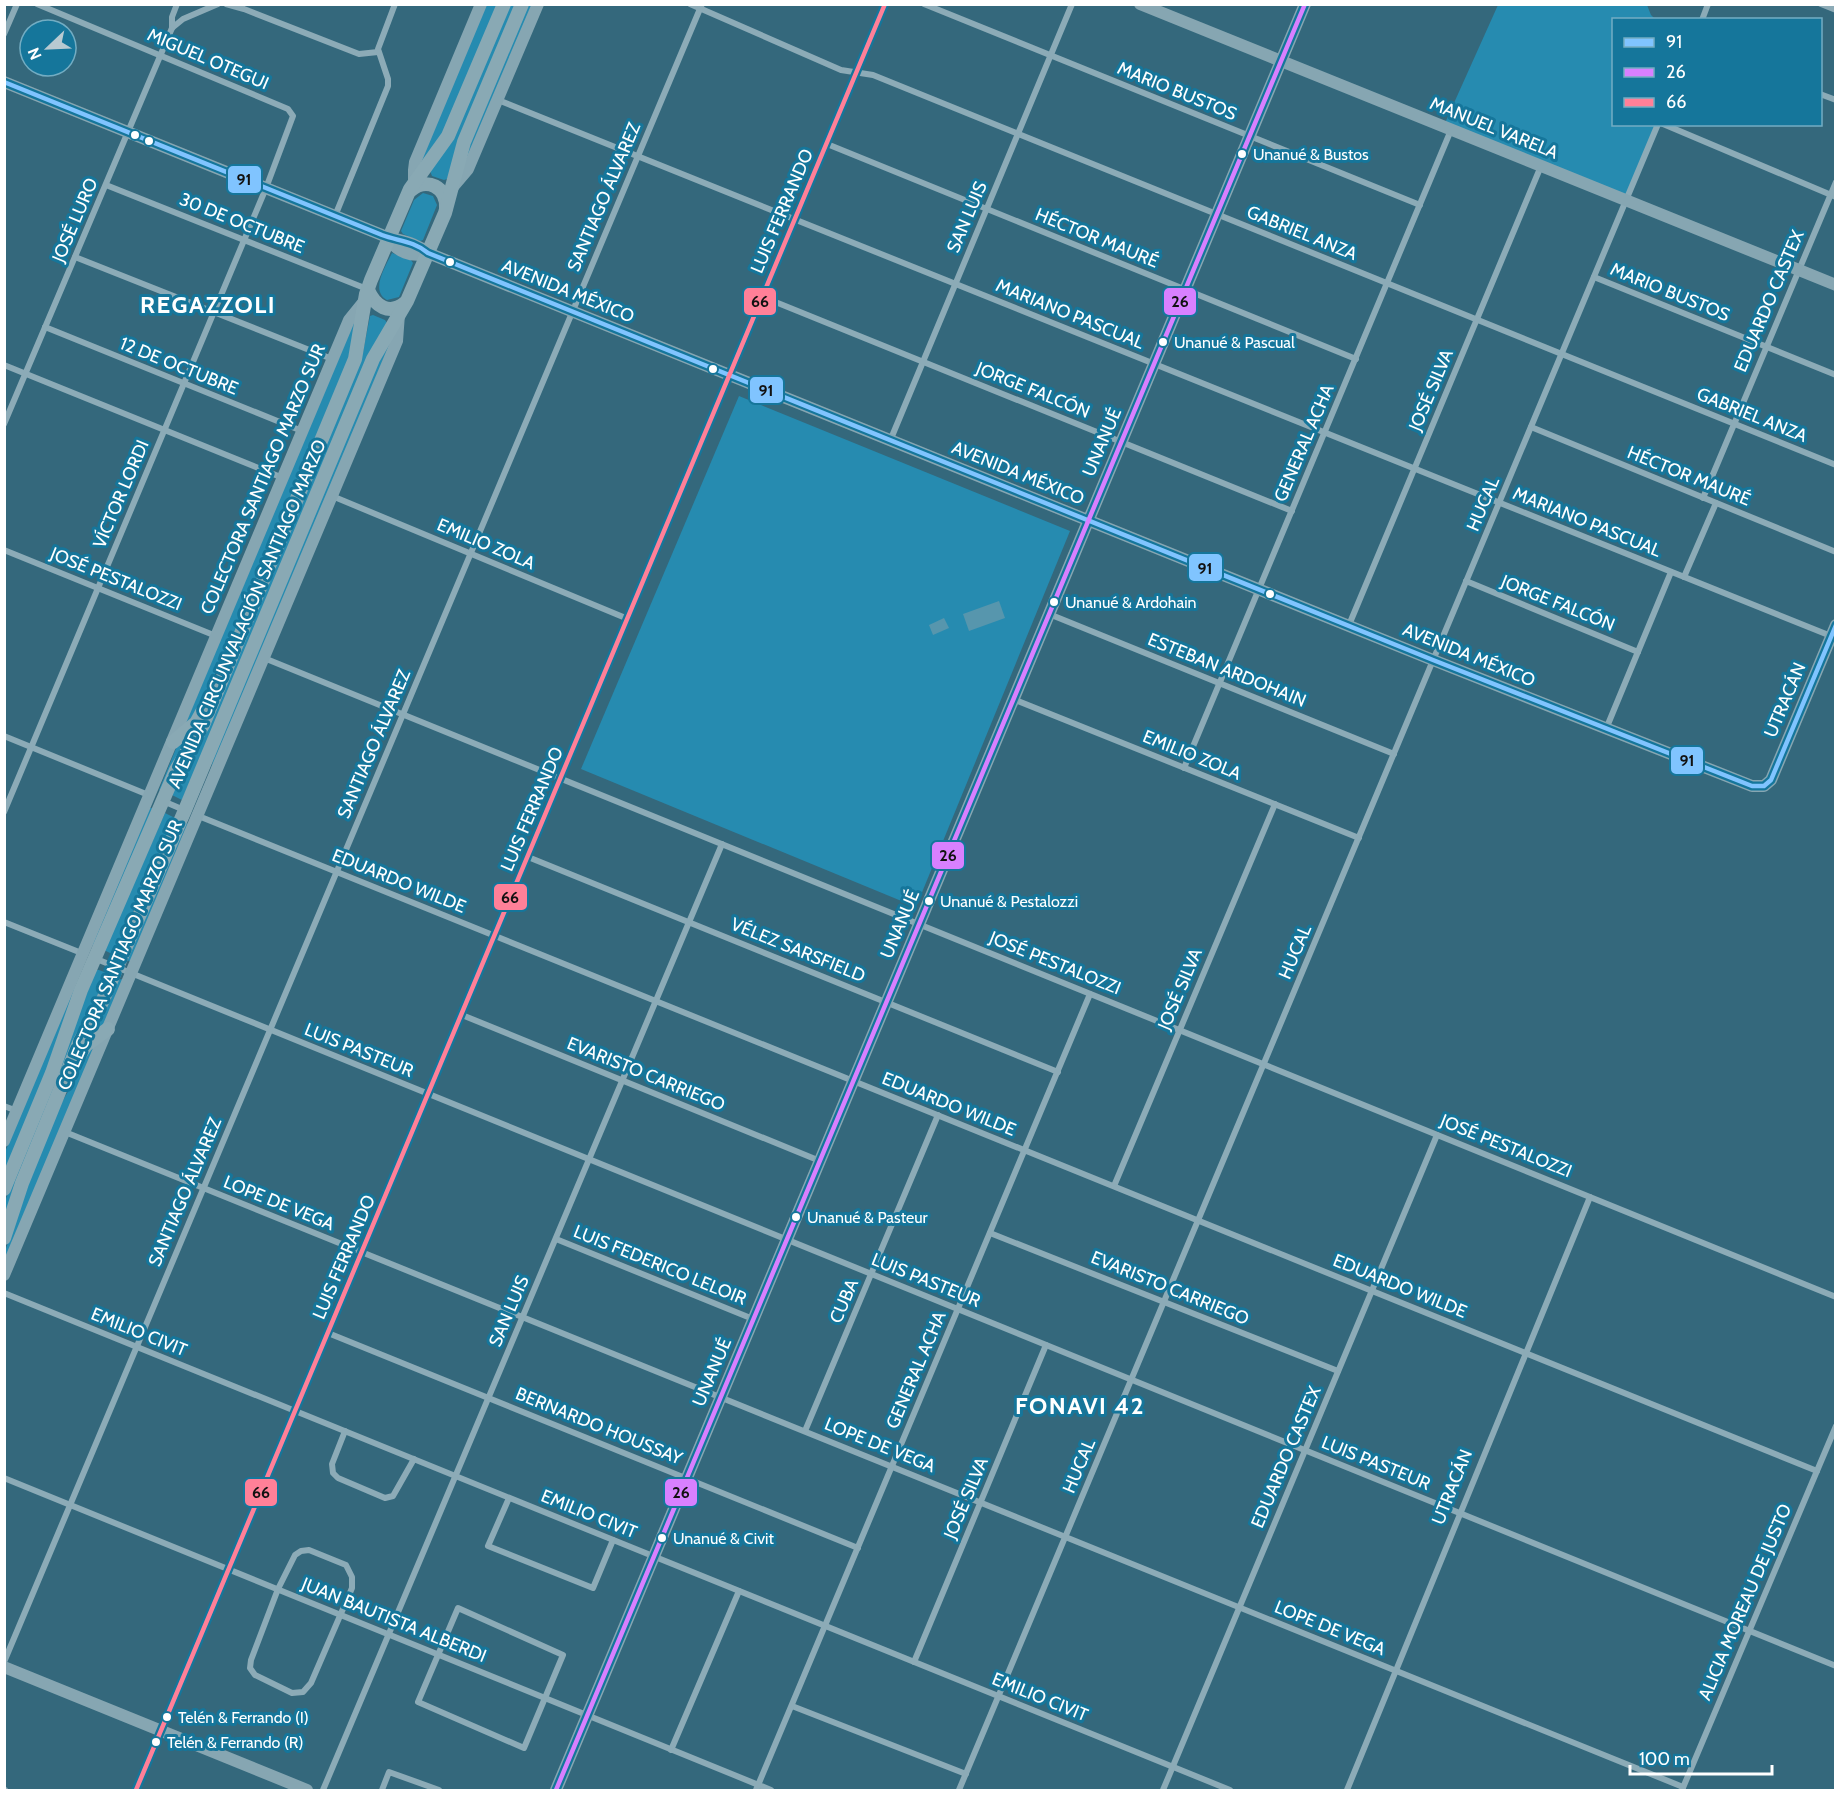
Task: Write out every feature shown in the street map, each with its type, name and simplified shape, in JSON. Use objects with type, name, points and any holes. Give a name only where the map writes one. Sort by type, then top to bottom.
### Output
[{"type":"main road","name":"AVENIDA CIRCUNVALACIÓN SANTIAGO MARZO","points":[[4,1189],[52,1073],[89,956],[157,798],[201,729],[355,359],[367,294],[389,238],[414,183],[448,136],[504,4]]},
{"type":"main road","name":"AVENIDA CIRCUNVALACIÓN SANTIAGO MARZO","points":[[4,1238],[19,1190],[79,1043],[102,1002],[185,810],[371,363],[409,297],[428,254],[445,213],[464,142],[522,4]]},
{"type":"main road","points":[[407,196],[416,186],[434,185],[446,198],[445,213]]},
{"type":"main road","points":[[367,294],[376,304],[385,309],[399,307],[409,297]]},
{"type":"main road","points":[[173,742],[196,723],[217,677],[238,641]]},
{"type":"main road","points":[[50,1114],[66,1086],[82,1049],[108,1029]]},
{"type":"street","points":[[4,34],[17,4]]},
{"type":"street","name":"MIGUEL OTEGUI","points":[[37,4],[292,112],[293,121],[266,188]]},
{"type":"street","name":"JOSÉ LURO","points":[[4,424],[172,28],[172,17],[177,4]]},
{"type":"street","points":[[172,28],[181,20],[218,4]]},
{"type":"street","points":[[226,4],[241,7],[359,54],[378,52]]},
{"type":"street","points":[[334,216],[388,86],[378,52],[395,4]]},
{"type":"street","points":[[414,183],[416,162],[481,4]]},
{"type":"street","points":[[451,189],[463,178],[468,169],[538,4]]},
{"type":"street","name":"GABRIEL ANZA","points":[[690,4],[841,70],[873,75],[1836,465]]},
{"type":"street","name":"LUIS FERRANDO","points":[[136,1791],[885,4]]},
{"type":"street","name":"MARIO BUSTOS","points":[[924,4],[1420,205]]},
{"type":"street","name":"SAN LUIS","points":[[890,441],[1072,4]]},
{"type":"street","name":"MANUEL VARELA","points":[[1140,4],[1836,285]]},
{"type":"street","name":"UNANUÉ","points":[[555,1791],[1305,4]]},
{"type":"street","points":[[1821,4],[1836,10]]},
{"type":"street","name":"SANTIAGO ÁLVAREZ","points":[[4,1662],[701,7]]},
{"type":"street","name":"AVENIDA MÉXICO","points":[[4,82],[389,238],[397,249],[415,256],[428,254],[1606,729],[1752,786],[1764,786]]},
{"type":"street","points":[[1822,94],[1836,100]]},
{"type":"street","name":"MARIANO PASCUAL","points":[[498,100],[1671,572],[1833,630]]},
{"type":"street","name":"HUCAL","points":[[959,1791],[1657,126]]},
{"type":"street","points":[[1668,126],[1833,196]]},
{"type":"street","name":"GENERAL ACHA","points":[[1185,768],[1451,130]]},
{"type":"street","name":"HÉCTOR MAURÉ","points":[[827,144],[1356,359]]},
{"type":"street","name":"JOSÉ SILVA","points":[[1348,626],[1541,166]]},
{"type":"street","name":"EDUARDO CASTEX","points":[[1703,498],[1798,270],[1833,196],[1836,182]]},
{"type":"street","name":"30 DE OCTUBRE","points":[[106,185],[244,240],[367,294]]},
{"type":"street","name":"VÍCTOR LORDI","points":[[4,812],[266,188]]},
{"type":"street","points":[[75,257],[332,359]]},
{"type":"street","name":"MARIO BUSTOS","points":[[1594,277],[1836,375]]},
{"type":"street","name":"COLECTORA SANTIAGO MARZO SUR","points":[[157,798],[173,742],[216,636],[332,359],[352,314],[367,294]]},
{"type":"street","name":"JORGE FALCÓN","points":[[763,297],[1292,511]]},
{"type":"street","name":"COLECTORA SANTIAGO MARZO SUR","points":[[4,1275],[397,341],[399,314]]},
{"type":"street","name":"12 DE OCTUBRE","points":[[45,327],[302,432]]},
{"type":"street","points":[[4,365],[283,478]]},
{"type":"street","name":"HÉCTOR MAURÉ","points":[[1531,427],[1836,552]]},
{"type":"street","name":"EMILIO ZOLA","points":[[332,496],[628,619]]},
{"type":"street","points":[[1684,577],[1716,503]]},
{"type":"street","name":"JOSÉ PESTALOZZI","points":[[4,550],[216,636]]},
{"type":"street","points":[[1606,729],[1671,572]]},
{"type":"street","name":"JORGE FALCÓN","points":[[1466,581],[1638,652]]},
{"type":"street","name":"ESTEBAN ARDOHAIN","points":[[1050,614],[1394,754]]},
{"type":"street","name":"UTRACÁN","points":[[1764,786],[1772,777],[1833,630]]},
{"type":"street","name":"JOSÉ PESTALOZZI","points":[[264,658],[1836,1297]]},
{"type":"street","name":"EMILIO ZOLA","points":[[1013,699],[1359,838]]},
{"type":"street","name":"EDUARDO WILDE","points":[[4,736],[1817,1471]]},
{"type":"street","name":"JOSÉ SILVA","points":[[1113,1186],[1275,804]]},
{"type":"street","name":"SAN LUIS","points":[[323,1791],[722,844]]},
{"type":"street","name":"VÉLEZ SARSFIELD","points":[[528,857],[1058,1072]]},
{"type":"street","name":"LUIS PASTEUR","points":[[4,922],[1836,1666]]},
{"type":"street","name":"COLECTORA SANTIAGO MARZO SUR","points":[[4,1141],[89,956]]},
{"type":"street","name":"GENERAL ACHA","points":[[757,1788],[1090,994]]},
{"type":"street","name":"EVARISTO CARRIEGO","points":[[462,1015],[820,1161]]},
{"type":"street","points":[[4,1106],[17,1111]]},
{"type":"street","name":"CUBA","points":[[805,1431],[938,1115]]},
{"type":"street","name":"LOPE DE VEGA","points":[[64,1132],[1683,1789]]},
{"type":"street","name":"EDUARDO CASTEX","points":[[1163,1791],[1437,1135]]},
{"type":"street","name":"UTRACÁN","points":[[1347,1791],[1590,1197]]},
{"type":"street","name":"EVARISTO CARRIEGO","points":[[990,1233],[1338,1371]]},
{"type":"street","name":"LUIS FEDERICO LELOIR","points":[[556,1239],[753,1319]]},
{"type":"street","name":"EMILIO CIVIT","points":[[4,1293],[1230,1791]]},
{"type":"street","name":"BERNARDO HOUSSAY","points":[[328,1333],[858,1548]]},
{"type":"street","name":"JOSÉ SILVA","points":[[914,1662],[1046,1345]]},
{"type":"street","name":"ALICIA MOREAU DE JUSTO","points":[[1683,1789],[1836,1426]]},
{"type":"street","points":[[345,1431],[332,1464],[333,1473],[338,1478],[385,1498],[393,1496],[414,1459]]},
{"type":"street","name":"JUAN BAUTISTA ALBERDI","points":[[4,1478],[545,1698],[757,1788],[771,1791]]},
{"type":"street","points":[[509,1498],[488,1546],[562,1576],[593,1588],[613,1540]]},
{"type":"street","points":[[309,1550],[346,1565],[352,1577],[352,1588],[311,1683],[303,1692],[292,1693],[255,1675],[250,1668],[250,1660],[278,1590],[295,1555],[300,1551],[309,1550]]},
{"type":"street","points":[[671,1750],[739,1591]]},
{"type":"street","points":[[458,1608],[563,1655],[524,1748],[418,1702],[438,1655],[458,1608]]},
{"type":"street","points":[[4,1667],[308,1791]]},
{"type":"street","points":[[792,1706],[966,1774]]},
{"type":"street","points":[[382,1791],[389,1772],[439,1791]]},
{"type":"shaded area","points":[[486,5],[499,5],[447,128],[418,167]]},
{"type":"shaded area","points":[[509,5],[517,5],[447,179],[432,176],[430,171]]},
{"type":"shaded area","points":[[527,5],[533,5],[464,168],[468,148]]},
{"type":"shaded area","points":[[1498,5],[1647,5],[1654,18],[1612,18],[1612,126],[1656,126],[1626,197],[1445,123]]},
{"type":"shaded area","points":[[423,193],[433,196],[437,205],[423,240],[420,241],[401,231],[414,200]]},
{"type":"shaded area","points":[[392,253],[411,260],[413,263],[399,297],[387,300],[382,296],[379,285]]},
{"type":"shaded area","points":[[373,315],[387,323],[182,800],[172,795],[363,352],[370,316]]},
{"type":"shaded area","points":[[356,317],[350,359],[234,639],[214,676],[197,716],[183,729]]},
{"type":"shaded area","points":[[393,336],[207,782],[216,750],[375,368]]},
{"type":"shaded area","points":[[739,396],[1070,531],[916,907],[581,769]]},
{"type":"shaded area","points":[[999,601],[1005,618],[969,631],[963,614]]},
{"type":"shaded area","points":[[944,618],[949,628],[933,635],[929,625]]},
{"type":"shaded area","points":[[195,729],[161,791],[159,790],[177,746]]},
{"type":"shaded area","points":[[150,808],[153,808],[93,946],[92,945]]},
{"type":"shaded area","points":[[165,813],[175,818],[114,955],[104,950]]},
{"type":"shaded area","points":[[188,823],[131,962],[127,960]]},
{"type":"shaded area","points":[[96,970],[107,973],[5,1221],[5,1202],[9,1189]]},
{"type":"shaded area","points":[[122,979],[124,982],[105,1024],[89,1038],[118,980]]},
{"type":"shaded area","points":[[73,988],[75,988],[55,1052],[5,1178],[5,1152]]},
{"type":"shaded area","points":[[96,1042],[5,1266],[4,1255],[26,1183],[54,1116],[70,1088],[86,1051]]},
{"type":"transit line","name":"66","points":[[136,1790],[885,4]]},
{"type":"transit line","name":"26","points":[[556,1790],[1305,4]]},
{"type":"transit line","name":"91","points":[[4,82],[382,235],[412,244],[428,253],[1433,660],[1752,786],[1764,786],[1771,780],[1836,625]]},
{"type":"place","name":"Unanué & Bustos","points":[[1242,154]]},
{"type":"place","name":"Unanué & Pascual","points":[[1163,342]]},
{"type":"place","name":"Unanué & Ardohain","points":[[1054,602]]},
{"type":"place","name":"Unanué & Pestalozzi","points":[[929,901]]},
{"type":"place","name":"Unanué & Pasteur","points":[[796,1217]]},
{"type":"place","name":"Unanué & Civit","points":[[662,1538]]},
{"type":"place","name":"Telén & Ferrando (I)","points":[[167,1717]]},
{"type":"place","name":"Telén & Ferrando (R)","points":[[156,1742]]},
{"type":"district","name":"REGAZZOLI","points":[[208,305]]},
{"type":"district","name":"FONAVI 42","points":[[1080,1406]]}]
